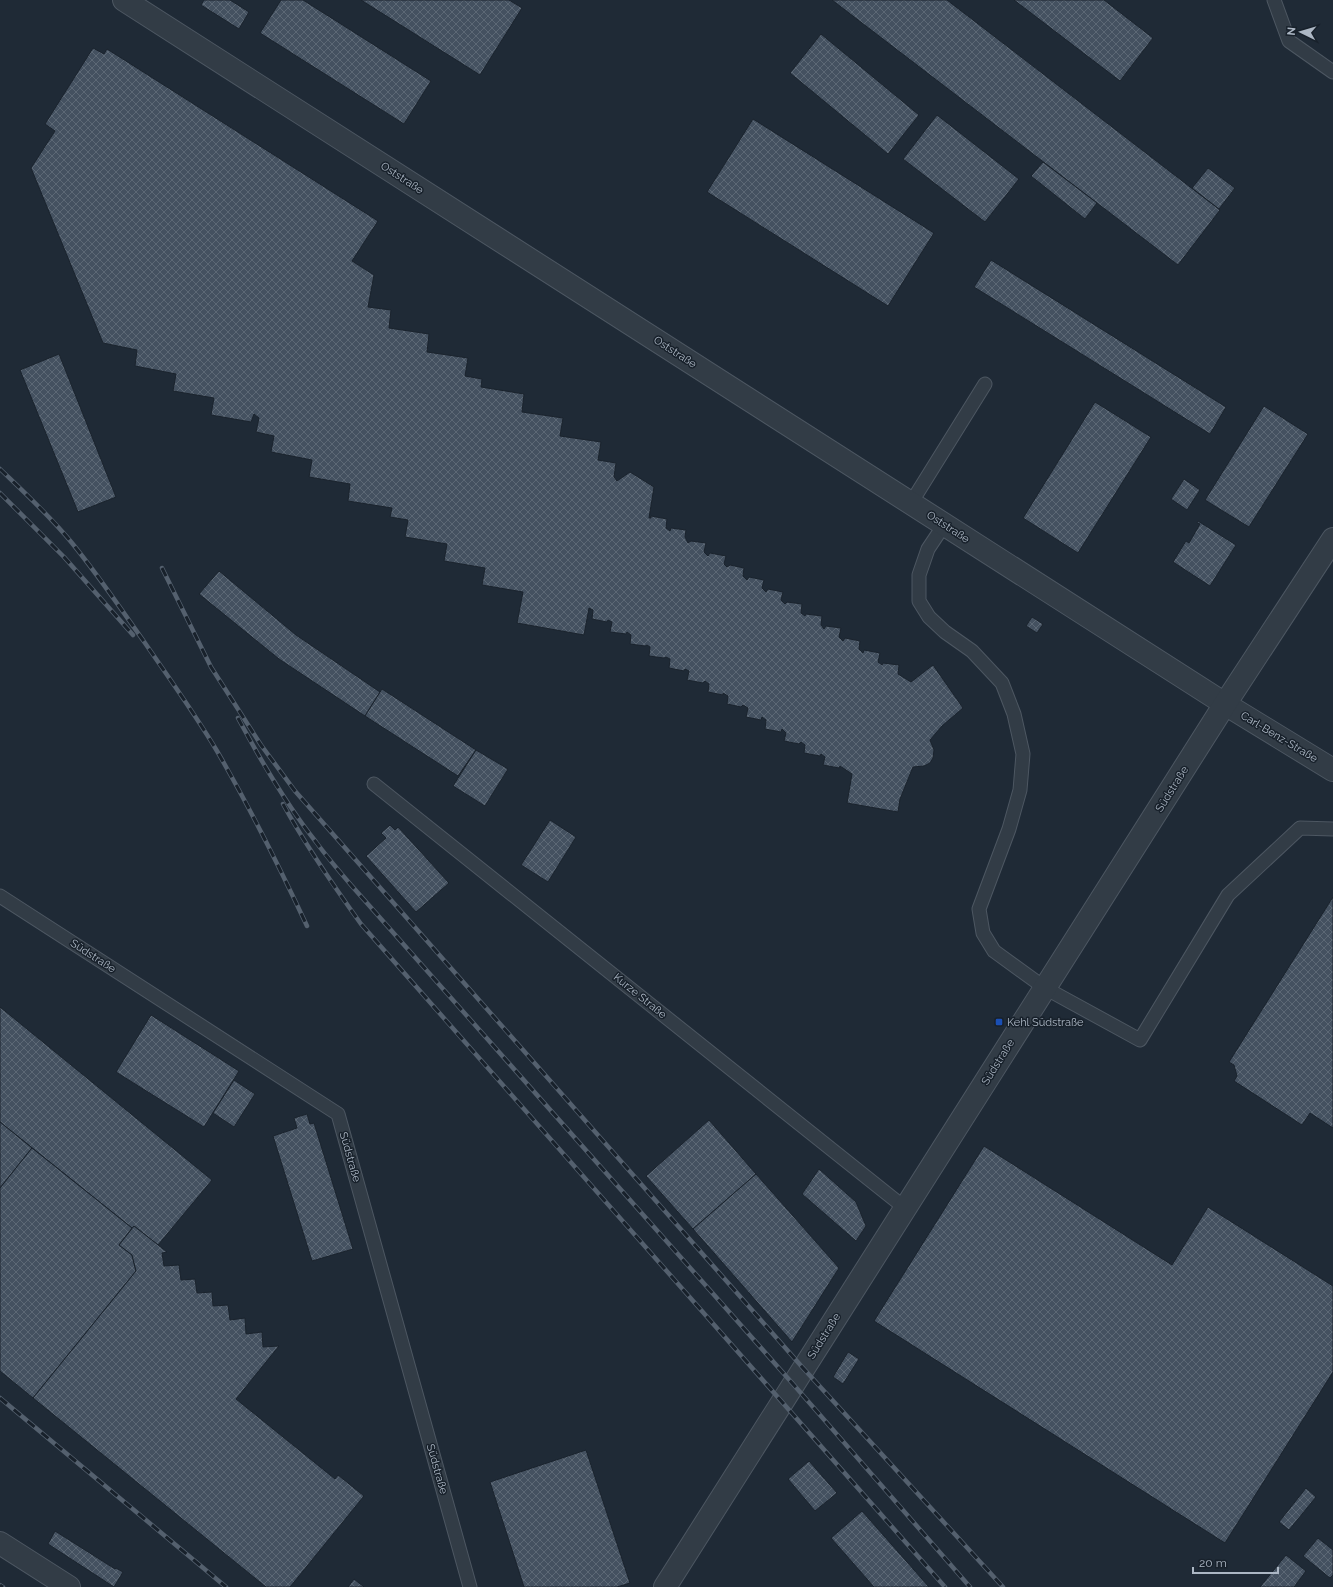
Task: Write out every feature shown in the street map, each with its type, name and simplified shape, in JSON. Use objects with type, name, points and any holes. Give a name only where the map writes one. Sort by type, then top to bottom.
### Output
[{"type":"street","name":"Oststraße","points":[[124,0],[1225,704]]},
{"type":"street","name":"Südstraße","points":[[665,1587],[1225,704],[1333,539]]},
{"type":"street","name":"Carl-Benz-Straße","points":[[1225,704],[1333,770]]},
{"type":"street","points":[[0,1543],[69,1587]]},
{"type":"lane","points":[[1274,0],[1289,41],[1333,72]]},
{"type":"lane","points":[[911,503],[985,384]]},
{"type":"lane","points":[[944,524],[928,549],[919,575],[919,601],[929,617],[945,632],[972,651],[1002,683],[1014,714],[1023,754],[1020,790],[1009,829],[979,909],[983,933],[994,951],[1045,988],[1140,1040],[1228,895],[1300,828],[1333,829]]},
{"type":"lane","name":"Kurze Straße","points":[[374,784],[905,1208]]},
{"type":"lane","name":"Südstraße","points":[[0,896],[338,1114],[470,1587]]},
{"type":"building","points":[[204,0],[230,0],[249,12],[239,29],[201,5]]},
{"type":"building","points":[[281,0],[303,0],[431,81],[404,124],[260,33]]},
{"type":"building","points":[[361,0],[509,0],[522,8],[480,75]]},
{"type":"building","points":[[832,0],[947,0],[1220,210],[1178,265]]},
{"type":"building","points":[[1014,0],[1104,0],[1153,38],[1120,81]]},
{"type":"building","points":[[821,34],[919,115],[888,154],[790,73]]},
{"type":"building","points":[[93,48],[104,54],[107,49],[378,221],[352,261],[374,275],[368,307],[391,310],[389,328],[429,334],[427,352],[468,358],[465,376],[482,379],[481,387],[524,394],[522,412],[563,418],[560,436],[601,442],[598,460],[616,463],[614,477],[617,481],[630,472],[654,487],[649,518],[651,518],[651,516],[667,519],[666,528],[670,531],[671,528],[686,530],[685,537],[688,543],[691,541],[706,543],[704,552],[708,556],[710,553],[726,556],[724,564],[727,567],[730,565],[744,568],[743,576],[747,580],[749,577],[764,580],[762,588],[766,592],[768,589],[783,592],[781,600],[785,604],[787,602],[802,604],[801,613],[805,616],[806,614],[822,616],[821,625],[824,629],[826,626],[841,628],[839,637],[843,641],[845,638],[860,641],[859,649],[863,653],[864,650],[880,653],[878,662],[882,665],[883,663],[899,665],[898,674],[911,682],[933,665],[963,708],[942,726],[930,740],[934,750],[933,758],[930,763],[924,766],[913,767],[900,799],[898,812],[847,803],[852,774],[840,766],[839,768],[823,765],[825,757],[821,754],[820,756],[804,753],[805,745],[801,742],[799,744],[784,741],[786,733],[782,729],[781,732],[765,729],[766,720],[762,717],[761,720],[746,717],[748,708],[743,705],[741,707],[727,704],[728,696],[723,693],[723,695],[708,692],[709,684],[705,681],[703,683],[687,680],[689,671],[685,669],[684,671],[669,668],[670,659],[666,657],[649,656],[650,647],[647,645],[630,644],[631,635],[627,632],[626,634],[610,632],[612,622],[608,620],[607,622],[592,619],[593,610],[589,608],[584,635],[517,623],[523,592],[482,585],[485,568],[444,561],[447,544],[405,537],[408,520],[390,517],[392,508],[348,501],[350,484],[309,477],[312,460],[271,452],[274,436],[256,432],[259,418],[254,414],[251,422],[211,415],[214,398],[173,391],[176,374],[135,366],[137,350],[103,343],[31,168],[55,131],[45,124]]},
{"type":"building","points":[[937,115],[1019,179],[985,222],[903,159]]},
{"type":"building","points":[[753,119],[934,233],[888,306],[707,192]]},
{"type":"building","points":[[1043,162],[1097,203],[1085,219],[1031,176]]},
{"type":"building","points":[[1208,168],[1235,188],[1219,209],[1192,188]]},
{"type":"building","points":[[991,260],[1226,407],[1210,434],[974,287]]},
{"type":"building","points":[[59,354],[116,497],[78,512],[20,370]]},
{"type":"building","points":[[1095,402],[1151,437],[1078,553],[1023,518]]},
{"type":"building","points":[[1264,406],[1308,434],[1249,527],[1205,500]]},
{"type":"building","points":[[1184,479],[1200,490],[1187,510],[1171,499]]},
{"type":"building","points":[[1198,521],[1236,545],[1210,586],[1173,562],[1186,541],[1189,543],[1200,524],[1197,523]]},
{"type":"building","points":[[219,571],[296,635],[380,692],[365,716],[279,659],[199,594]]},
{"type":"building","points":[[1032,617],[1043,624],[1037,633],[1026,626]]},
{"type":"building","points":[[382,689],[476,750],[458,776],[365,716]]},
{"type":"building","points":[[476,750],[508,769],[485,806],[453,786]]},
{"type":"building","points":[[550,820],[576,837],[548,882],[521,865]]},
{"type":"building","points":[[390,825],[395,830],[398,827],[449,883],[416,912],[366,856],[386,838],[381,833]]},
{"type":"building","points":[[1333,897],[1333,1128],[1310,1113],[1302,1125],[1234,1081],[1237,1076],[1234,1065],[1229,1062]]},
{"type":"building","points":[[0,1007],[212,1180],[158,1245],[134,1226],[132,1228],[0,1122]]},
{"type":"building","points":[[151,1015],[239,1071],[204,1127],[116,1072]]},
{"type":"building","points":[[234,1080],[255,1094],[234,1127],[213,1113]]},
{"type":"building","points":[[307,1114],[310,1124],[314,1123],[353,1249],[312,1261],[273,1136],[297,1128],[294,1118]]},
{"type":"building","points":[[709,1120],[756,1174],[693,1229],[646,1176]]},
{"type":"building","points":[[0,1122],[32,1148],[0,1188]]},
{"type":"building","points":[[984,1146],[1172,1265],[1208,1207],[1333,1286],[1333,1372],[1225,1543],[874,1321]]},
{"type":"building","points":[[32,1148],[132,1228],[119,1245],[132,1255],[136,1271],[33,1398],[0,1371],[0,1188]]},
{"type":"building","points":[[819,1169],[856,1202],[866,1226],[856,1241],[802,1194]]},
{"type":"building","points":[[756,1174],[839,1268],[792,1342],[693,1229]]},
{"type":"building","points":[[134,1226],[167,1252],[162,1253],[164,1266],[179,1265],[181,1280],[195,1279],[197,1293],[212,1292],[213,1306],[228,1305],[230,1320],[245,1318],[246,1334],[262,1332],[263,1347],[279,1346],[236,1399],[335,1479],[338,1475],[364,1496],[290,1587],[266,1587],[33,1398],[136,1271],[132,1255],[119,1245]]},
{"type":"building","points":[[848,1352],[859,1359],[843,1384],[833,1377]]},
{"type":"building","points":[[586,1450],[630,1583],[617,1587],[524,1587],[490,1482]]},
{"type":"building","points":[[809,1461],[837,1493],[815,1511],[788,1479]]},
{"type":"building","points":[[1306,1488],[1316,1497],[1289,1530],[1279,1522]]},
{"type":"building","points":[[862,1511],[929,1587],[874,1587],[831,1538]]},
{"type":"building","points":[[55,1531],[115,1569],[116,1568],[123,1572],[114,1587],[48,1544]]},
{"type":"building","points":[[1318,1538],[1333,1550],[1333,1575],[1330,1578],[1303,1556]]},
{"type":"building","points":[[1286,1555],[1306,1571],[1294,1587],[1260,1587]]},
{"type":"building","points":[[354,1579],[364,1587],[348,1587]]},
{"type":"railway","points":[[0,469],[46,514],[82,555],[191,710],[217,751],[241,794],[275,859],[307,926]]},
{"type":"railway","points":[[0,493],[64,557],[133,635]]},
{"type":"railway","points":[[162,568],[211,667],[261,745],[295,791],[803,1368],[1003,1587]]},
{"type":"railway","points":[[238,718],[284,797],[324,853],[793,1384],[970,1587]]},
{"type":"railway","points":[[283,804],[320,865],[361,924],[945,1587]]},
{"type":"railway","points":[[0,1398],[226,1587]]},
{"type":"place","name":"Kehl Südstraße","points":[[999,1022]]}]
